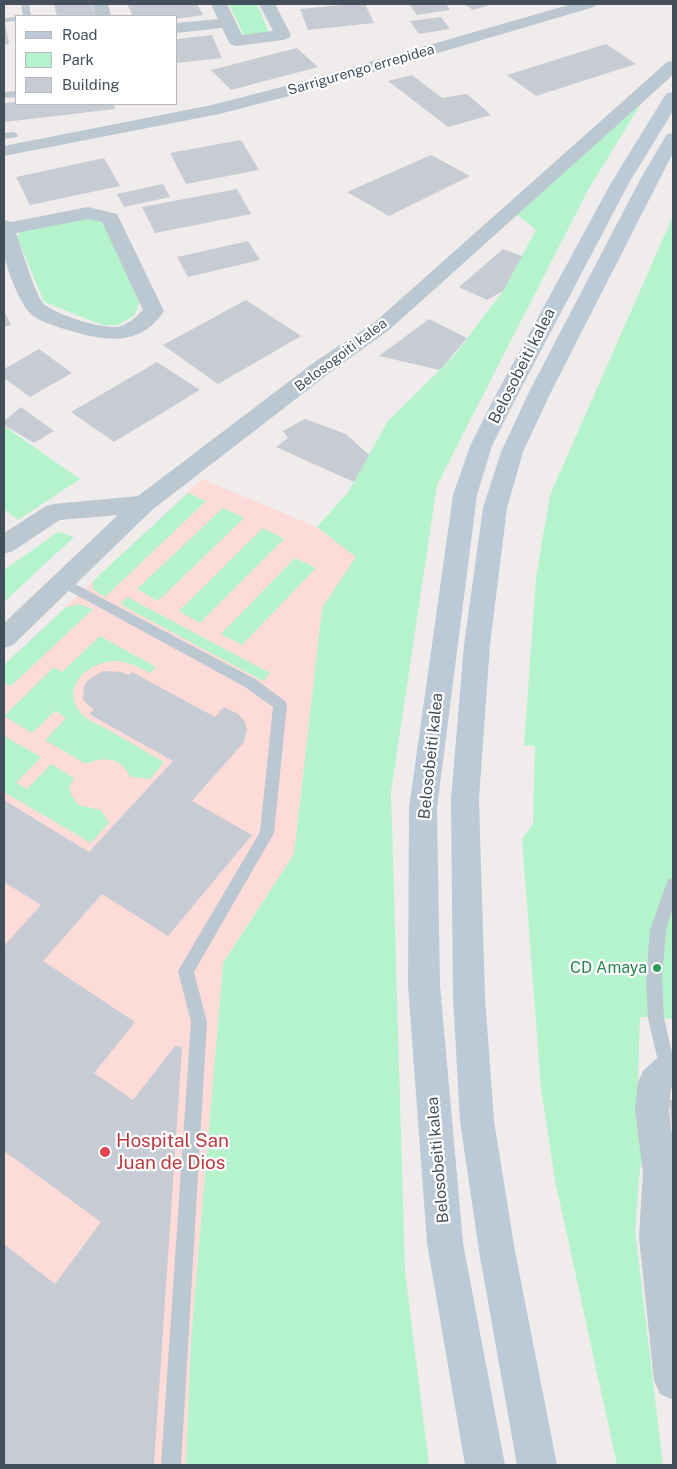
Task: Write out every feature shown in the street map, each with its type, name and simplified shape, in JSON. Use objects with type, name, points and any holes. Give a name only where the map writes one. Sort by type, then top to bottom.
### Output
[{"type":"main road","name":"Belosobeiti kalea","points":[[485,1465],[445,1243],[424,985],[423,808],[463,504],[481,446],[503,402],[620,183],[673,97]]},
{"type":"main road","name":"Belosobeiti kalea","points":[[537,1465],[497,1252],[477,1121],[469,997],[465,800],[477,644],[495,508],[512,452],[540,390],[651,176],[673,138]]},
{"type":"street","points":[[219,4],[236,41],[283,35],[267,4]]},
{"type":"street","name":"Sarrigurengo errepidea","points":[[4,151],[213,110],[299,88],[588,4]]},
{"type":"street","points":[[178,28],[227,22]]},
{"type":"street","name":"Belosogoiti kalea","points":[[4,638],[144,504],[324,366],[382,326],[673,66]]},
{"type":"street","points":[[127,107],[131,126]]},
{"type":"street","points":[[88,213],[110,218],[154,312],[143,324],[121,333],[93,331],[63,321],[36,308],[4,228],[88,213]]},
{"type":"street","points":[[4,545],[54,512],[144,504]]},
{"type":"street","points":[[671,1070],[655,1082],[652,1110],[667,1169],[657,1237],[673,1382]]},
{"type":"lane","points":[[4,136],[14,135]]},
{"type":"lane","points":[[62,582],[250,684],[280,705],[267,832],[186,971],[199,1022],[171,1465]]},
{"type":"lane","points":[[671,1070],[656,1018],[654,978],[658,930],[673,885]]},
{"type":"shaded area","name":"Hospital San Juan de Dios","points":[[202,479],[317,527],[357,557],[322,608],[294,854],[223,963],[191,1341],[186,1465],[4,1465],[4,665]]},
{"type":"green space","points":[[229,4],[257,4],[269,32],[244,36]]},
{"type":"green space","points":[[650,89],[588,190],[437,485],[391,792],[405,1271],[429,1465],[186,1465],[191,1341],[223,963],[294,854],[322,608],[356,557],[317,527],[348,492],[388,421],[453,357],[503,291],[536,230],[513,211]]},
{"type":"green space","points":[[673,216],[673,1019],[640,1017],[638,1080],[645,1150],[640,1169],[635,1230],[663,1465],[617,1465],[555,1180],[541,1088],[522,839],[533,824],[535,746],[524,745],[536,577],[550,495]]},
{"type":"green space","points":[[89,217],[100,220],[104,224],[139,302],[135,315],[118,325],[102,325],[44,302],[17,237],[20,232]]},
{"type":"green space","points":[[4,426],[80,479],[18,520],[4,509]]},
{"type":"green space","points":[[188,493],[206,501],[105,597],[93,589],[93,581]]},
{"type":"green space","points":[[223,508],[244,518],[158,601],[137,589]]},
{"type":"green space","points":[[263,528],[284,539],[200,623],[179,611]]},
{"type":"green space","points":[[58,532],[74,537],[4,602],[4,570]]},
{"type":"green space","points":[[295,558],[316,568],[242,645],[221,634]]},
{"type":"green space","points":[[127,597],[270,673],[263,681],[120,604]]},
{"type":"green space","points":[[78,604],[93,609],[11,686],[4,683],[4,665],[65,608]]},
{"type":"green space","points":[[100,636],[156,667],[150,673],[134,665],[117,661],[95,666],[79,678],[74,696],[76,706],[89,720],[164,762],[150,779],[131,777],[122,766],[112,760],[93,761],[86,764],[45,740],[66,718],[55,711],[32,733],[4,716],[54,667],[62,672]]},
{"type":"green space","points":[[4,736],[41,757],[16,783],[27,789],[51,764],[74,778],[69,787],[78,805],[101,810],[109,823],[91,843],[4,792]]},
{"type":"building","points":[[54,4],[91,4],[95,15],[57,15]]},
{"type":"building","points":[[127,4],[197,4],[203,15],[178,19],[178,15],[132,15]]},
{"type":"building","points":[[365,4],[374,23],[308,30],[300,9]]},
{"type":"building","points":[[409,4],[446,4],[450,10],[417,15]]},
{"type":"building","points":[[464,4],[492,4],[473,10]]},
{"type":"building","points":[[441,17],[450,29],[419,34],[410,21]]},
{"type":"building","points":[[4,23],[9,44],[4,45]]},
{"type":"building","points":[[212,35],[222,58],[178,63],[178,39]]},
{"type":"building","points":[[606,44],[636,64],[536,96],[507,75]]},
{"type":"building","points":[[297,48],[318,67],[231,90],[211,70]]},
{"type":"building","points":[[412,75],[442,98],[467,94],[491,115],[448,127],[388,81]]},
{"type":"building","points":[[15,102],[15,105],[114,105],[115,109],[4,122],[4,103]]},
{"type":"building","points":[[241,140],[259,170],[186,184],[170,153]]},
{"type":"building","points":[[431,155],[470,176],[389,216],[347,192]]},
{"type":"building","points":[[104,158],[120,186],[30,205],[16,177]]},
{"type":"building","points":[[163,184],[170,197],[124,207],[117,194]]},
{"type":"building","points":[[237,189],[251,214],[155,233],[142,207]]},
{"type":"building","points":[[248,241],[260,260],[188,277],[177,257]]},
{"type":"building","points":[[503,249],[522,256],[503,291],[487,300],[459,287]]},
{"type":"building","points":[[246,300],[301,336],[218,384],[163,345]]},
{"type":"building","points":[[4,311],[11,325],[4,327]]},
{"type":"building","points":[[429,319],[467,338],[440,370],[379,356]]},
{"type":"building","points":[[39,349],[72,373],[30,397],[4,378],[4,369]]},
{"type":"building","points":[[157,362],[200,390],[114,442],[71,412]]},
{"type":"building","points":[[21,407],[54,431],[34,443],[4,425],[4,421]]},
{"type":"building","points":[[305,419],[346,434],[369,455],[354,482],[276,447],[288,438],[283,431]]},
{"type":"building","points":[[103,671],[121,672],[129,675],[132,672],[215,717],[224,707],[238,714],[245,722],[247,730],[244,742],[192,801],[252,835],[168,936],[102,894],[43,961],[135,1022],[94,1073],[133,1100],[175,1046],[182,1047],[154,1465],[4,1465],[4,1244],[55,1284],[101,1222],[4,1151],[4,946],[41,905],[4,882],[4,800],[89,852],[173,761],[89,714],[94,710],[83,700],[84,686],[88,680]]},
{"type":"building","points":[[669,1099],[673,1100],[673,1130],[672,1130]]},
{"type":"place","name":"CD Amaya","points":[[657,968]]},
{"type":"place","name":"Hospital San Juan de Dios","points":[[105,1152]]}]
